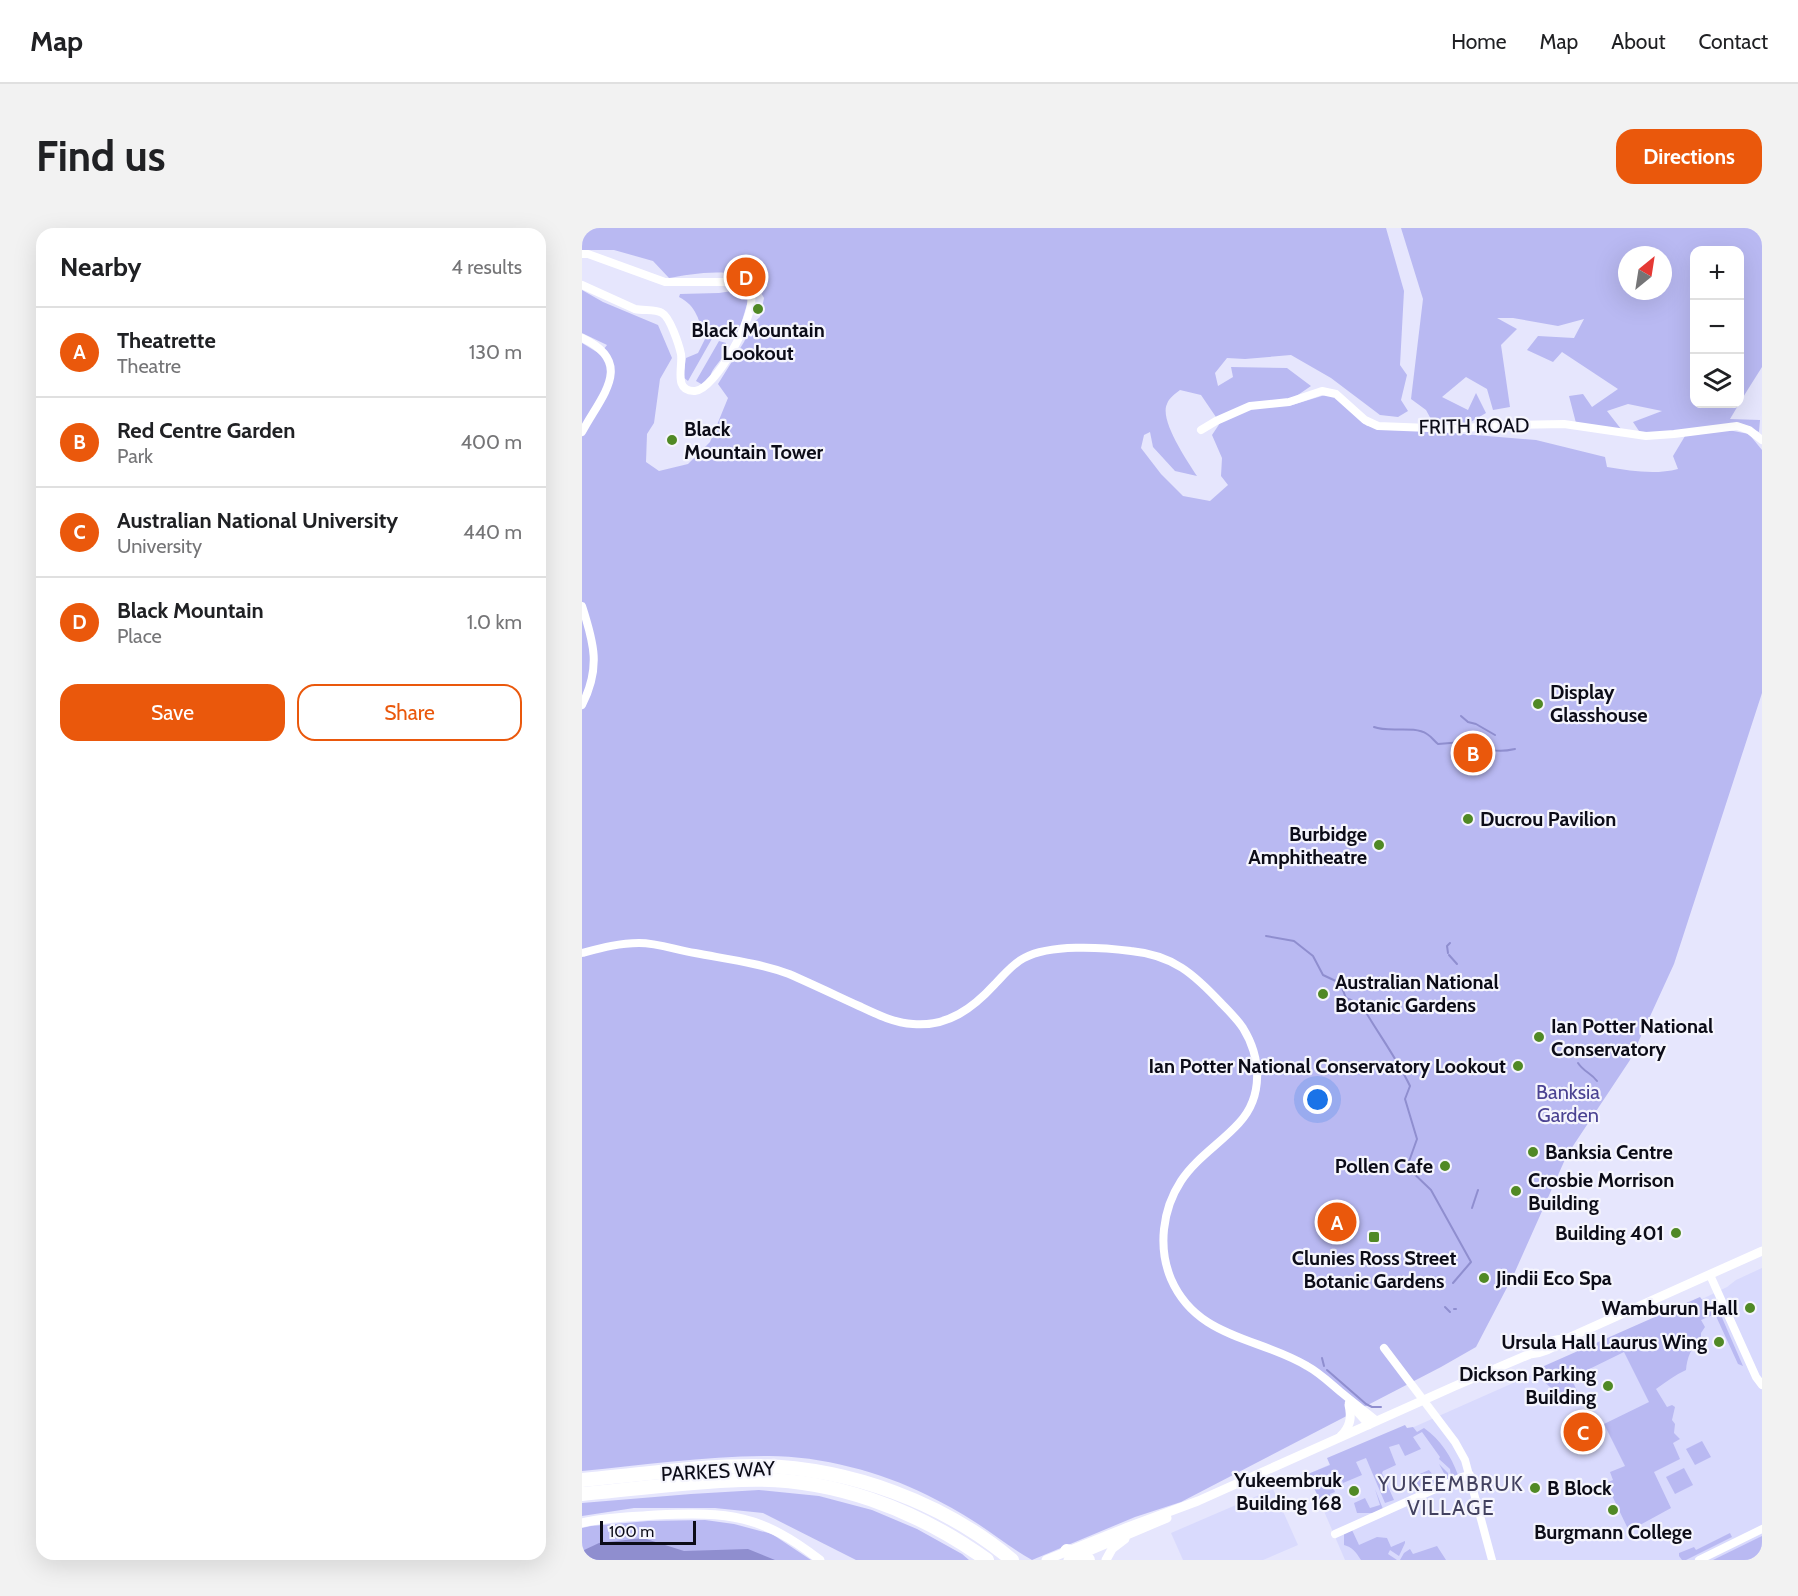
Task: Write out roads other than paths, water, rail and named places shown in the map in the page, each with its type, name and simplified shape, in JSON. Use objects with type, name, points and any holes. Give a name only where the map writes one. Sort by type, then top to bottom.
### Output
[{"type":"highway","name":"PARKES WAY","points":[[582,1480],[725,1466],[808,1470],[854,1480],[906,1497],[950,1518],[1010,1559]]},
{"type":"highway","name":"PARKES WAY","points":[[582,1494],[742,1479],[806,1484],[864,1497],[896,1508],[946,1532],[987,1560]]},
{"type":"highway","points":[[1068,1555],[1085,1557]]},
{"type":"street","points":[[582,254],[588,254],[665,282],[741,284],[748,290],[751,300],[748,319],[735,346],[710,383],[698,391],[691,391],[683,386],[680,380],[680,350],[667,317],[659,311],[635,309],[582,285]]},
{"type":"street","points":[[582,338],[604,352],[612,372],[610,382],[582,432]]},
{"type":"street","name":"FRITH ROAD","points":[[1201,430],[1250,406],[1289,402],[1322,391],[1336,394],[1365,420],[1378,426],[1455,429],[1501,425],[1564,424],[1646,436],[1737,426],[1749,430],[1762,440]]},
{"type":"street","points":[[582,606],[592,635],[595,666],[589,690],[582,705]]},
{"type":"street","points":[[582,953],[622,944],[642,943],[760,966],[788,974],[877,1014],[913,1024],[938,1022],[966,1011],[1018,962],[1039,952],[1064,949],[1132,951],[1164,958],[1182,966],[1241,1024],[1254,1049],[1258,1073],[1257,1088],[1242,1120],[1194,1165],[1181,1181],[1172,1198],[1164,1228],[1163,1247],[1172,1281],[1183,1299],[1197,1315],[1217,1329],[1305,1364],[1322,1376],[1373,1423]]},
{"type":"street","points":[[1046,1560],[1068,1555],[1198,1502],[1530,1354],[1539,1354],[1548,1350],[1566,1339],[1762,1251]]},
{"type":"street","points":[[1710,1275],[1756,1377],[1762,1384]]},
{"type":"street","points":[[1384,1348],[1455,1442],[1465,1460],[1492,1560]]},
{"type":"street","points":[[1339,1438],[1349,1425],[1351,1414],[1347,1401]]},
{"type":"street","points":[[1335,1534],[1462,1477],[1470,1476]]},
{"type":"street","points":[[1085,1557],[1180,1513],[1198,1502]]},
{"type":"street","points":[[582,1523],[611,1518],[728,1515],[774,1529],[820,1560]]},
{"type":"street","points":[[1699,1560],[1762,1529]]},
{"type":"street","points":[[1106,1560],[1112,1550],[1134,1533]]},
{"type":"waterway","points":[[1461,716],[1468,722],[1495,735]]},
{"type":"waterway","points":[[1374,727],[1421,731],[1438,744],[1463,742],[1474,738],[1493,750],[1515,749]]},
{"type":"waterway","points":[[1266,936],[1294,941],[1313,956],[1323,975],[1340,983],[1346,998],[1361,1004],[1405,1075],[1410,1086],[1405,1099],[1417,1139],[1407,1167],[1431,1190],[1471,1262],[1453,1283]]},
{"type":"waterway","points":[[1448,953],[1447,946],[1450,943]]},
{"type":"waterway","points":[[1449,955],[1457,964]]},
{"type":"waterway","points":[[1578,1063],[1597,1081]]},
{"type":"waterway","points":[[1472,1208],[1478,1190]]},
{"type":"waterway","points":[[1445,1307],[1450,1312]]},
{"type":"waterway","points":[[1322,1358],[1324,1366]]},
{"type":"waterway","points":[[1327,1370],[1366,1404],[1381,1407]]},
{"type":"place","name":"Black Mountain","points":[[746,277]]},
{"type":"place","name":"Black Mountain Lookout","points":[[758,309]]},
{"type":"place","name":"Black Mountain Tower","points":[[672,440]]},
{"type":"place","name":"Display Glasshouse","points":[[1538,704]]},
{"type":"place","name":"Red Centre Garden","points":[[1473,753]]},
{"type":"place","name":"Ducrou Pavilion","points":[[1468,819]]},
{"type":"place","name":"Burbidge Amphitheatre","points":[[1379,845]]},
{"type":"place","name":"Australian National Botanic Gardens","points":[[1323,994]]},
{"type":"place","name":"Ian Potter National Conservatory","points":[[1539,1037]]},
{"type":"place","name":"Ian Potter National Conservatory Lookout","points":[[1518,1066]]},
{"type":"place","name":"Banksia Centre","points":[[1533,1152]]},
{"type":"place","name":"Pollen Cafe","points":[[1445,1166]]},
{"type":"place","name":"Crosbie Morrison Building","points":[[1516,1191]]},
{"type":"place","name":"Theatrette","points":[[1337,1222]]},
{"type":"place","name":"Building 401","points":[[1676,1233]]},
{"type":"place","name":"Clunies Ross Street Botanic Gardens","points":[[1374,1237]]},
{"type":"place","name":"Jindii Eco Spa","points":[[1484,1278]]},
{"type":"place","name":"Wamburun Hall","points":[[1750,1308]]},
{"type":"place","name":"Ursula Hall Laurus Wing","points":[[1719,1342]]},
{"type":"place","name":"Dickson Parking Building","points":[[1608,1386]]},
{"type":"place","name":"Australian National University","points":[[1583,1432]]},
{"type":"place","name":"B Block","points":[[1535,1488]]},
{"type":"place","name":"Yukeembruk Building 168","points":[[1354,1491]]},
{"type":"place","name":"Burgmann College","points":[[1613,1510]]},
{"type":"district","name":"YUKEEMBRUK VILLAGE","points":[[1451,1495]]},
{"type":"park label","name":"Banksia Garden","points":[[1568,1104]]}]
